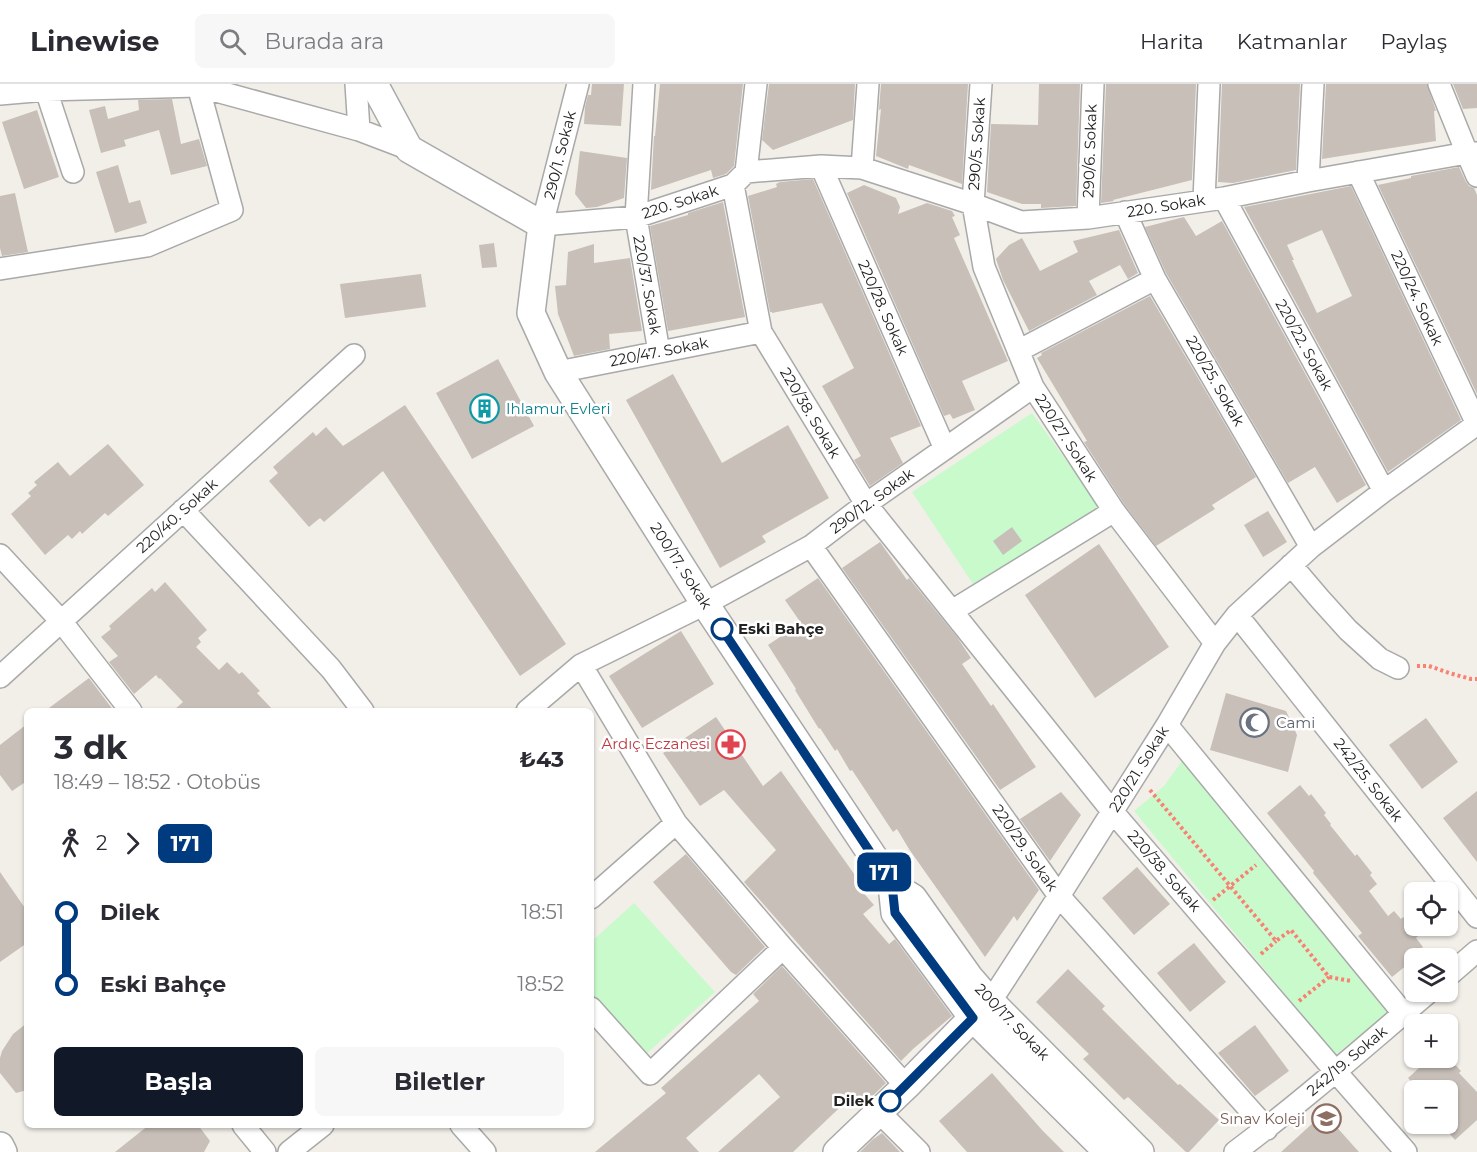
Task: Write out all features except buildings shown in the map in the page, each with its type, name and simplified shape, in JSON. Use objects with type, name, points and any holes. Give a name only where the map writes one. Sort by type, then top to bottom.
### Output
[{"type":"street","points":[[356,84],[358,130]]},
{"type":"street","points":[[374,84],[409,149]]},
{"type":"street","name":"290/1. Sokak","points":[[542,225],[578,84]]},
{"type":"street","name":"220/37. Sokak","points":[[644,84],[636,217],[659,352]]},
{"type":"street","name":"220/38. Sokak","points":[[756,84],[740,178],[761,332],[866,504],[1112,811],[1406,1152]]},
{"type":"street","points":[[862,168],[868,84]]},
{"type":"street","name":"290/5. Sokak","points":[[974,204],[981,84]]},
{"type":"street","name":"290/6. Sokak","points":[[1088,218],[1093,84]]},
{"type":"street","points":[[1209,84],[1214,199]]},
{"type":"street","points":[[1308,181],[1313,84]]},
{"type":"street","points":[[1439,84],[1472,153],[1477,176]]},
{"type":"street","points":[[0,269],[147,246],[232,210],[198,86]]},
{"type":"street","points":[[0,94],[45,87],[198,86],[358,130],[409,149],[542,225]]},
{"type":"street","points":[[45,87],[73,172]]},
{"type":"street","name":"220. Sokak","points":[[542,225],[636,217],[740,178],[821,166],[862,168],[974,204],[1021,222],[1088,218],[1214,199],[1472,153]]},
{"type":"street","name":"220/28. Sokak","points":[[821,166],[945,449]]},
{"type":"street","name":"220/24. Sokak","points":[[1358,172],[1477,424]]},
{"type":"street","name":"220/22. Sokak","points":[[1214,199],[1384,491]]},
{"type":"street","name":"220/27. Sokak","points":[[974,204],[984,267],[1033,387],[1114,511],[1215,643]]},
{"type":"street","name":"220/25. Sokak","points":[[1125,212],[1155,279],[1311,547]]},
{"type":"street","name":"200/17. Sokak","points":[[542,225],[531,313],[558,372],[705,604],[892,885],[913,898],[969,977],[981,1009],[1108,1152]]},
{"type":"street","points":[[1018,351],[1155,279]]},
{"type":"street","name":"220/47. Sokak","points":[[558,372],[761,332]]},
{"type":"street","name":"220/40. Sokak","points":[[0,677],[354,355]]},
{"type":"street","name":"290/12. Sokak","points":[[531,708],[581,665],[705,604],[811,546],[866,504],[1033,387]]},
{"type":"street","name":"220/21. Sokak","points":[[845,1149],[996,993],[1167,725],[1215,643],[1237,615],[1311,547],[1477,424]]},
{"type":"street","points":[[183,510],[331,669],[361,708]]},
{"type":"street","points":[[952,611],[1114,511]]},
{"type":"street","name":"220/29. Sokak","points":[[811,546],[1059,896],[1267,1129]]},
{"type":"street","points":[[0,555],[61,621],[129,708]]},
{"type":"street","points":[[1291,565],[1348,630],[1380,659],[1398,668]]},
{"type":"street","name":"242/25. Sokak","points":[[1237,615],[1477,917]]},
{"type":"street","points":[[581,665],[676,823],[906,1086]]},
{"type":"street","points":[[1167,725],[1403,1013]]},
{"type":"street","points":[[594,895],[676,823]]},
{"type":"street","points":[[594,1011],[650,1074],[783,948]]},
{"type":"street","points":[[1458,967],[1477,951]]},
{"type":"street","name":"242/19. Sokak","points":[[1235,1152],[1267,1129],[1417,1002]]},
{"type":"street","name":"200/17. Sokak","points":[[981,1009],[1140,1152]]},
{"type":"street","points":[[879,1112],[919,1152]]},
{"type":"street","points":[[245,1128],[265,1152]]},
{"type":"street","points":[[289,1152],[319,1128]]},
{"type":"street","points":[[464,1128],[485,1152]]},
{"type":"street","points":[[0,1146],[3,1152]]},
{"type":"path","points":[[1398,668],[1429,666],[1471,680],[1477,679]]},
{"type":"path","points":[[1136,773],[1276,942],[1291,930],[1329,977],[1381,986]]},
{"type":"path","points":[[1199,912],[1271,852]]},
{"type":"path","points":[[1296,1003],[1329,977]]},
{"type":"green space","points":[[1032,413],[1100,507],[973,584],[912,492]]},
{"type":"green space","points":[[1182,761],[1391,1011],[1335,1055],[1134,811],[1164,786]]},
{"type":"green space","points":[[634,903],[715,992],[644,1056],[594,1000],[594,939]]},
{"type":"bus line","name":"171","points":[[722,629],[892,885],[895,913],[973,1018],[890,1101]]},
{"type":"place","name":"Ihlamur Evleri","points":[[485,409]]},
{"type":"place","name":"Eski Bahçe","points":[[722,629]]},
{"type":"place","name":"Cami","points":[[1255,723]]},
{"type":"place","name":"Ardıç Eczanesi","points":[[731,744]]},
{"type":"place","name":"Dilek","points":[[890,1101]]},
{"type":"place","name":"Sınav Koleji","points":[[1326,1119]]}]
